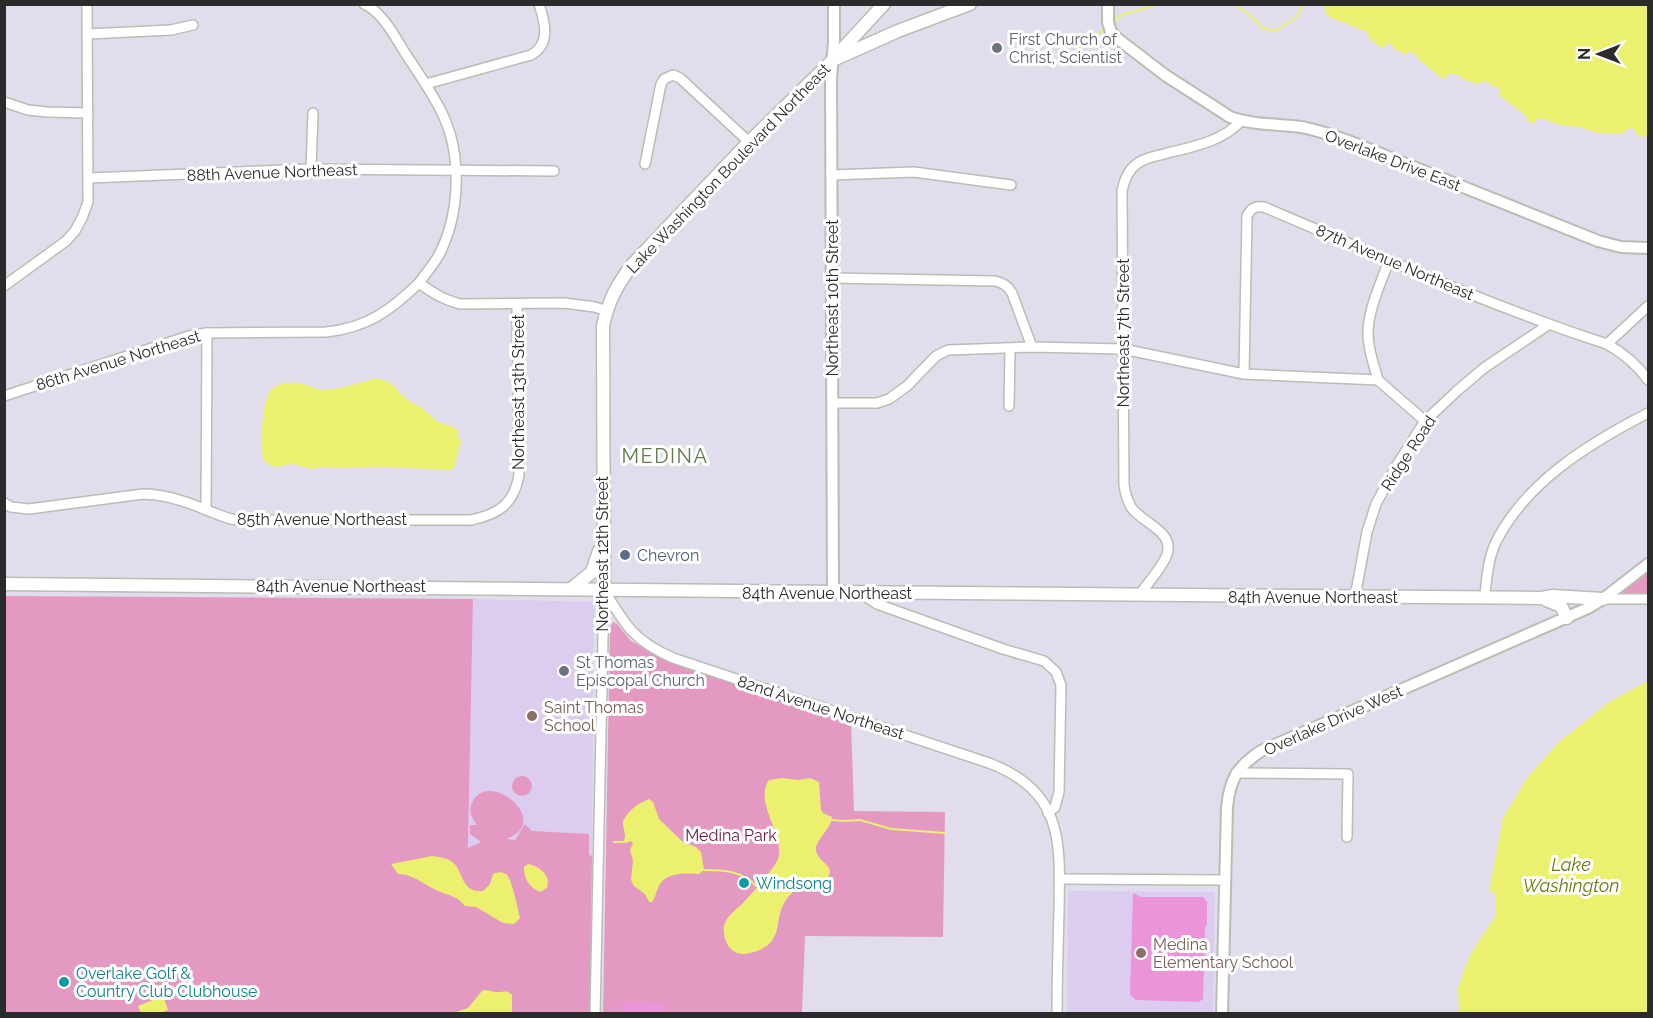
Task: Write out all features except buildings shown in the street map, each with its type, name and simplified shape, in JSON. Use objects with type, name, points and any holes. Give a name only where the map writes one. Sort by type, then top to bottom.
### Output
[{"type":"main road","name":"Lake Washington Boulevard Northeast","points":[[606,311],[620,280],[633,264],[749,142],[833,60],[898,31],[970,4]]},
{"type":"main road","points":[[833,60],[882,7]]},
{"type":"main road","points":[[882,7],[878,20],[884,28],[898,31]]},
{"type":"main road","name":"Northeast 12th Street","points":[[604,590],[602,344],[606,311]]},
{"type":"main road","points":[[571,589],[592,572],[603,541]]},
{"type":"main road","name":"84th Avenue Northeast","points":[[4,584],[833,593],[1485,598],[1553,596],[1603,599]]},
{"type":"main road","points":[[1542,598],[1561,606],[1567,618]]},
{"type":"street","name":"86th Avenue Northeast","points":[[4,396],[192,335],[343,331],[380,316],[419,283],[439,255],[452,216],[456,193],[456,170],[452,143],[444,117],[426,84],[384,21],[364,4]]},
{"type":"street","points":[[426,84],[536,52],[544,39],[544,19],[539,4]]},
{"type":"street","name":"Northeast 10th Street","points":[[833,593],[831,80],[834,4]]},
{"type":"street","name":"Overlake Drive East","points":[[1108,4],[1108,22],[1111,32],[1118,39],[1165,75],[1230,117],[1241,121],[1325,133],[1598,241],[1621,247],[1648,248]]},
{"type":"street","points":[[4,286],[66,241],[75,231],[88,202],[86,5]]},
{"type":"street","points":[[88,34],[171,30],[193,25]]},
{"type":"street","points":[[645,164],[661,84],[664,79],[673,75],[681,78],[749,142]]},
{"type":"street","points":[[4,102],[28,110],[88,113]]},
{"type":"street","points":[[311,169],[313,113]]},
{"type":"street","name":"Northeast 7th Street","points":[[1139,595],[1165,560],[1168,546],[1164,535],[1131,507],[1125,491],[1122,191],[1127,176],[1137,164],[1214,140],[1233,130],[1241,121]]},
{"type":"street","name":"88th Avenue Northeast","points":[[88,178],[311,169],[554,171]]},
{"type":"street","points":[[831,175],[914,172],[1011,185]]},
{"type":"street","name":"87th Avenue Northeast","points":[[1244,374],[1247,216],[1252,208],[1257,206],[1548,325],[1607,344],[1629,360],[1648,380]]},
{"type":"street","points":[[1389,260],[1372,309],[1368,333],[1369,346],[1378,380],[1425,421]]},
{"type":"street","points":[[831,278],[1003,283],[1012,293],[1032,347]]},
{"type":"street","points":[[419,283],[447,301],[460,304],[564,303],[595,307],[606,311]]},
{"type":"street","name":"Northeast 13th Street","points":[[500,510],[517,489],[519,475],[517,305]]},
{"type":"street","points":[[1607,344],[1648,306]]},
{"type":"street","name":"Ridge Road","points":[[1355,597],[1364,543],[1376,504],[1425,421],[1484,368],[1548,325]]},
{"type":"street","points":[[206,509],[207,333]]},
{"type":"street","points":[[832,403],[877,403],[890,399],[907,386],[936,356],[948,350],[1032,347],[1123,349],[1244,374],[1378,380]]},
{"type":"street","points":[[1009,406],[1010,349]]},
{"type":"street","points":[[1485,598],[1492,551],[1515,511],[1533,491],[1587,447],[1648,413]]},
{"type":"street","name":"85th Avenue Northeast","points":[[4,503],[11,507],[29,508],[155,494],[236,520],[471,519],[500,510]]},
{"type":"street","name":"Overlake Drive West","points":[[1236,773],[1250,758],[1261,751],[1567,618],[1603,599],[1648,564]]},
{"type":"street","name":"82nd Avenue Northeast","points":[[604,590],[622,620],[644,643],[657,651],[1004,769],[1030,788],[1040,798],[1057,837],[1059,854],[1057,1014]]},
{"type":"street","name":"Northeast 12th Street","points":[[595,1014],[604,590]]},
{"type":"street","points":[[860,593],[877,604],[1044,662],[1053,668],[1061,685],[1059,792],[1055,807],[1048,813]]},
{"type":"street","name":"84th Avenue Northeast","points":[[1603,599],[1648,599]]},
{"type":"street","points":[[602,630],[612,618],[622,620]]},
{"type":"street","points":[[1222,1014],[1227,807],[1230,785],[1236,773],[1348,774],[1347,837]]},
{"type":"street","points":[[1059,879],[1224,880]]},
{"type":"shaded area","name":"Saint Thomas School","points":[[473,599],[594,602],[592,856],[468,853]]},
{"type":"shaded area","name":"Medina Elementary School","points":[[1068,891],[1215,892],[1213,1013],[1067,1014]]},
{"type":"shaded area","points":[[1133,893],[1141,897],[1203,897],[1207,902],[1203,999],[1199,1002],[1136,1000],[1130,995]]},
{"type":"shaded area","points":[[622,1002],[664,1003],[664,1013],[622,1013]]},
{"type":"green space","points":[[1648,570],[1648,597],[1624,595],[1625,588]]},
{"type":"green space","points":[[5,596],[473,599],[468,848],[481,842],[470,834],[470,825],[477,825],[472,817],[472,803],[480,794],[491,791],[502,794],[513,801],[521,811],[523,821],[519,831],[506,839],[515,840],[525,824],[532,831],[589,834],[589,855],[592,856],[590,1013],[5,1014]]},
{"type":"green space","name":"Medina Park","points":[[613,622],[631,641],[663,658],[851,721],[854,811],[945,812],[943,937],[805,936],[802,1013],[603,1014],[610,627]]},
{"type":"green space","points":[[518,776],[526,776],[532,782],[532,790],[526,796],[518,796],[512,790],[512,782]]},
{"type":"water","points":[[1324,5],[1648,5],[1648,137],[1638,136],[1633,128],[1622,134],[1597,133],[1537,118],[1534,124],[1529,122],[1524,114],[1500,96],[1499,89],[1484,81],[1478,84],[1464,80],[1457,74],[1448,74],[1445,79],[1440,77],[1417,58],[1416,54],[1409,51],[1406,55],[1387,43],[1385,47],[1380,47],[1370,39],[1367,32],[1327,16]]},
{"type":"water","points":[[378,378],[392,384],[407,400],[422,408],[438,422],[457,429],[461,441],[454,468],[450,470],[382,467],[312,469],[292,464],[271,466],[263,459],[264,413],[268,395],[273,388],[283,384],[297,383],[324,390]]},
{"type":"water","name":"Lake Washington","points":[[1648,681],[1648,1013],[1459,1013],[1458,987],[1470,955],[1496,915],[1496,894],[1489,891],[1503,818],[1527,778],[1560,741],[1611,701]]},
{"type":"water","points":[[782,778],[798,780],[810,778],[819,782],[821,810],[832,817],[816,849],[830,872],[827,879],[820,883],[801,885],[784,902],[775,936],[770,943],[750,953],[739,954],[727,943],[724,926],[728,917],[756,889],[778,859],[778,840],[767,809],[765,789],[769,780]]},
{"type":"water","points":[[649,799],[653,802],[659,819],[683,842],[696,847],[701,852],[704,870],[699,874],[676,875],[665,879],[652,902],[649,902],[645,894],[634,886],[631,880],[633,861],[630,850],[633,843],[623,842],[625,836],[623,821],[634,807]]},
{"type":"water","points":[[432,856],[451,861],[459,870],[466,885],[475,891],[483,891],[490,884],[493,874],[500,872],[505,874],[511,883],[520,918],[514,924],[503,923],[476,907],[465,906],[456,898],[413,877],[398,874],[391,864]]},
{"type":"water","points":[[528,864],[544,872],[548,883],[547,888],[540,892],[530,885],[524,871],[524,867]]},
{"type":"water","points":[[484,990],[510,993],[512,1013],[453,1013],[468,1008]]},
{"type":"water","points":[[163,996],[168,1010],[160,1013],[141,1013],[138,1006]]},
{"type":"waterway","points":[[1115,21],[1121,15],[1160,4]]},
{"type":"waterway","points":[[1233,4],[1249,14],[1263,28],[1275,31],[1297,17],[1304,4]]},
{"type":"waterway","points":[[1076,51],[1104,29]]},
{"type":"waterway","points":[[832,820],[860,820],[891,829],[945,833]]},
{"type":"waterway","points":[[614,842],[623,842]]},
{"type":"waterway","points":[[704,870],[739,874],[756,886]]},
{"type":"place","name":"First Church of Christ, Scientist","points":[[997,48]]},
{"type":"place","name":"Chevron","points":[[625,555]]},
{"type":"place","name":"St Thomas Episcopal Church","points":[[564,671]]},
{"type":"place","name":"Saint Thomas School","points":[[532,716]]},
{"type":"place","name":"Windsong","points":[[744,883]]},
{"type":"place","name":"Medina Elementary School","points":[[1141,953]]},
{"type":"place","name":"Overlake Golf & Country Club Clubhouse","points":[[64,982]]},
{"type":"district","name":"MEDINA","points":[[665,456]]}]
